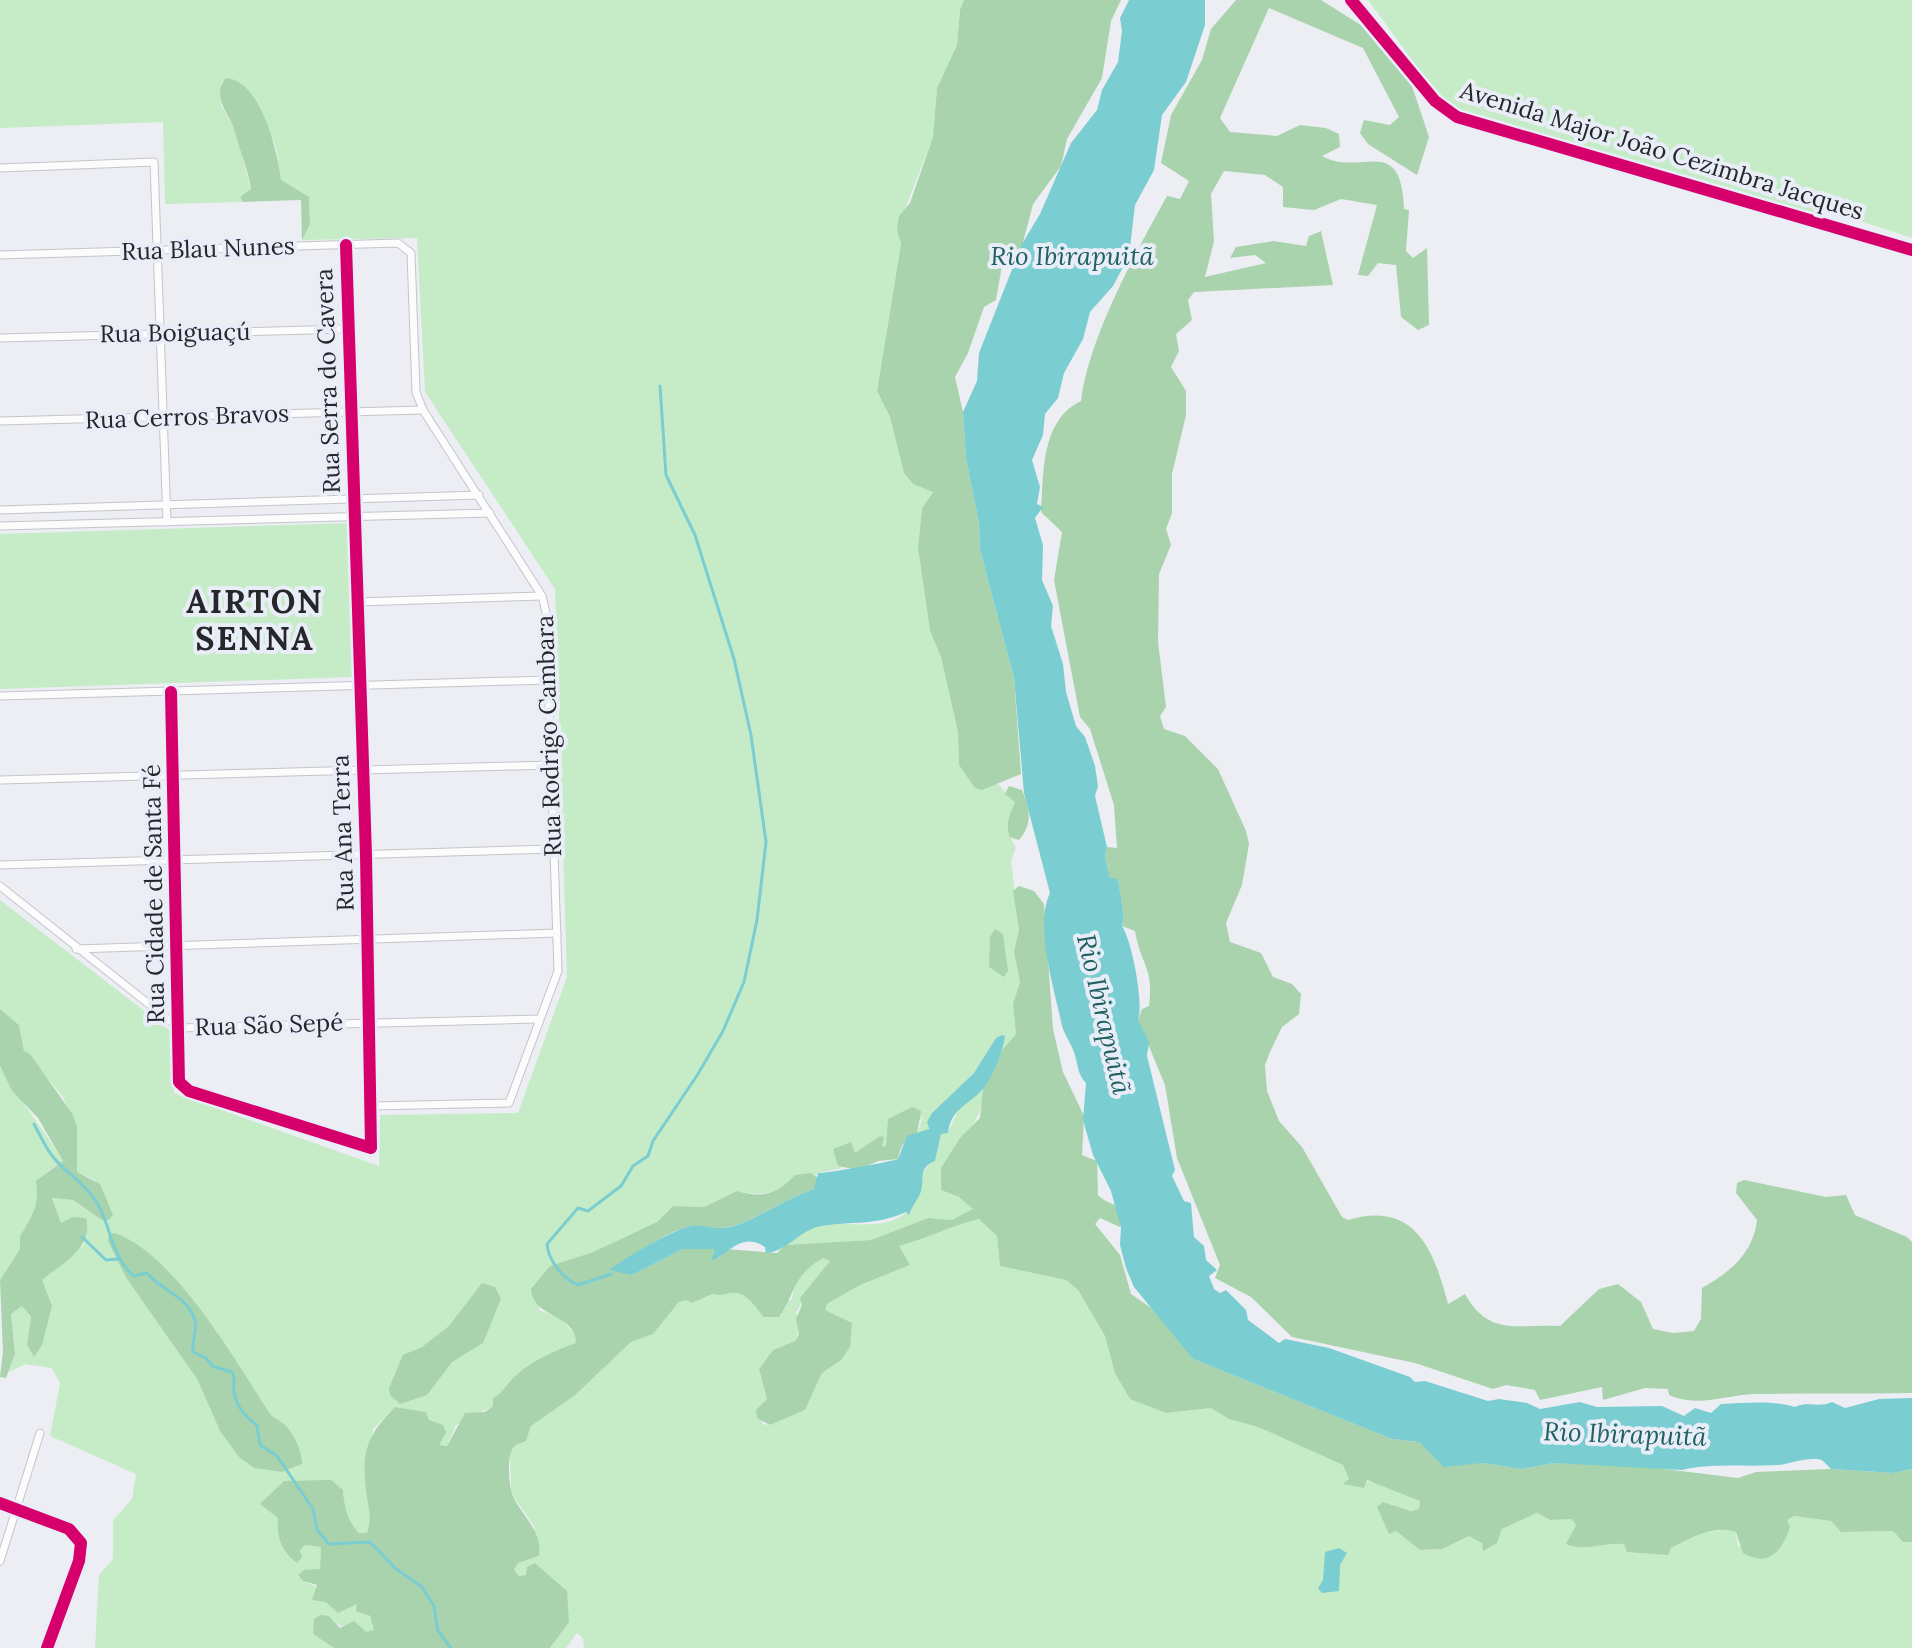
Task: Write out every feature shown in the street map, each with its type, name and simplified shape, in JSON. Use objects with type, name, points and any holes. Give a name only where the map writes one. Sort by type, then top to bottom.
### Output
[{"type":"street","name":"Avenida Major João Cezimbra Jacques","points":[[1351,0],[1435,101],[1457,117],[1912,250]]},
{"type":"street","points":[[0,168],[154,162],[167,522]]},
{"type":"street","name":"Rua Blau Nunes","points":[[0,255],[398,243],[411,253]]},
{"type":"street","name":"Rua Serra do Cavera","points":[[346,245],[355,516]]},
{"type":"street","name":"Rua Rodrigo Cambara","points":[[371,1106],[509,1103],[558,971],[546,613],[542,596],[423,410],[416,392],[411,253]]},
{"type":"street","name":"Rua Boiguaçú","points":[[0,338],[349,329]]},
{"type":"street","name":"Rua Cerros Bravos","points":[[0,421],[423,410]]},
{"type":"street","points":[[0,510],[479,495]]},
{"type":"street","points":[[0,526],[490,513]]},
{"type":"street","name":"Rua Ana Terra","points":[[355,516],[366,855],[371,1148]]},
{"type":"street","points":[[358,602],[542,596]]},
{"type":"street","points":[[0,696],[547,680]]},
{"type":"street","name":"Rua Cidade de Santa Fé","points":[[171,692],[179,946],[179,1082],[189,1091],[371,1148]]},
{"type":"street","points":[[0,780],[551,765]]},
{"type":"street","points":[[0,865],[554,849]]},
{"type":"street","name":"Rua São Sepé","points":[[0,886],[179,1028],[539,1019]]},
{"type":"street","points":[[76,949],[557,933]]},
{"type":"street","points":[[0,1561],[40,1433]]},
{"type":"street","points":[[0,1503],[69,1529],[81,1543],[79,1561],[47,1648]]},
{"type":"green space","points":[[0,0],[964,0],[960,10],[957,45],[937,88],[933,137],[897,230],[901,244],[877,391],[890,417],[904,473],[913,484],[933,491],[922,508],[918,548],[930,631],[941,657],[958,732],[959,765],[982,790],[996,782],[1015,802],[1009,825],[1016,848],[1011,860],[1019,929],[1014,952],[1020,982],[1013,1004],[1016,1034],[1002,1050],[1004,1045],[996,1038],[974,1073],[932,1113],[927,1132],[917,1134],[923,1117],[886,1147],[838,1165],[842,1168],[818,1173],[815,1175],[819,1179],[768,1193],[737,1191],[704,1207],[673,1206],[657,1222],[593,1252],[550,1266],[539,1310],[560,1318],[576,1335],[577,1343],[544,1356],[521,1371],[494,1398],[493,1406],[456,1425],[447,1446],[439,1445],[426,1412],[395,1407],[373,1429],[367,1497],[372,1519],[367,1533],[359,1533],[352,1524],[343,1490],[278,1518],[281,1543],[297,1562],[299,1550],[305,1545],[321,1547],[320,1570],[304,1570],[303,1581],[358,1604],[374,1622],[374,1631],[361,1632],[344,1627],[329,1616],[313,1634],[334,1648],[95,1648],[99,1575],[113,1559],[113,1520],[132,1499],[136,1474],[50,1436],[60,1383],[52,1368],[25,1364],[9,1372],[15,1354],[11,1314],[22,1306],[31,1318],[27,1345],[35,1356],[42,1280],[85,1244],[61,1223],[52,1198],[73,1200],[102,1220],[95,1180],[77,1172],[77,1127],[63,1097],[24,1051],[19,1025],[0,1009],[0,900],[173,1033],[174,1093],[379,1166],[380,1115],[518,1113],[567,977],[555,589],[425,392],[417,238],[302,240],[310,224],[309,198],[280,180],[275,146],[265,125],[220,91],[221,105],[235,129],[251,190],[240,197],[243,202],[165,204],[163,122],[0,128]],"holes":[[[116,1252],[215,1329],[270,1415],[282,1422],[302,1464],[282,1472],[254,1468],[220,1431],[197,1379],[127,1279]]]},
{"type":"green space","points":[[964,0],[1121,0],[1111,21],[1102,78],[1067,139],[1061,166],[1033,204],[1021,250],[1013,261],[1004,254],[996,300],[984,307],[968,353],[955,377],[963,412],[966,459],[979,523],[980,550],[1014,678],[1021,774],[982,790],[975,788],[959,765],[958,732],[941,657],[930,631],[918,548],[922,508],[933,492],[913,484],[904,473],[890,417],[877,391],[901,244],[897,230],[899,216],[910,203],[933,137],[937,88],[957,45],[960,10]]},
{"type":"green space","points":[[1236,0],[1321,0],[1364,27],[1412,86],[1429,137],[1417,175],[1368,144],[1360,133],[1364,120],[1390,125],[1399,117],[1363,48],[1269,8],[1220,118],[1230,132],[1277,136],[1300,125],[1326,128],[1339,134],[1340,147],[1322,156],[1351,163],[1387,164],[1395,171],[1401,185],[1404,209],[1409,210],[1406,251],[1413,258],[1427,248],[1429,325],[1418,330],[1401,317],[1396,265],[1378,263],[1368,276],[1358,275],[1377,205],[1341,199],[1314,210],[1283,207],[1283,187],[1265,175],[1224,171],[1211,194],[1214,241],[1205,277],[1266,263],[1255,255],[1230,258],[1236,247],[1273,241],[1306,246],[1309,236],[1321,231],[1333,285],[1194,292],[1188,300],[1192,320],[1176,334],[1179,351],[1171,367],[1186,391],[1186,415],[1172,474],[1172,513],[1166,529],[1171,545],[1159,574],[1158,642],[1166,707],[1160,716],[1164,729],[1185,736],[1218,769],[1246,831],[1249,844],[1242,885],[1226,923],[1230,942],[1261,953],[1273,977],[1292,984],[1301,994],[1299,1014],[1282,1027],[1265,1065],[1267,1091],[1279,1121],[1302,1147],[1342,1217],[1348,1220],[1390,1217],[1406,1224],[1428,1249],[1448,1304],[1465,1294],[1484,1317],[1505,1325],[1560,1326],[1599,1289],[1618,1284],[1641,1302],[1653,1329],[1673,1333],[1694,1331],[1701,1319],[1702,1288],[1738,1261],[1755,1232],[1757,1220],[1736,1193],[1737,1183],[1744,1180],[1826,1197],[1846,1195],[1855,1215],[1912,1242],[1912,1393],[1755,1394],[1691,1400],[1669,1395],[1668,1389],[1645,1388],[1603,1400],[1602,1387],[1540,1400],[1535,1390],[1506,1385],[1493,1389],[1415,1363],[1292,1337],[1251,1297],[1215,1278],[1220,1265],[1177,1158],[1165,1085],[1138,1020],[1142,1009],[1149,1006],[1150,983],[1135,931],[1122,926],[1124,917],[1118,880],[1110,878],[1105,857],[1107,847],[1117,848],[1114,805],[1090,729],[1080,717],[1054,580],[1062,532],[1041,512],[1044,465],[1051,435],[1058,421],[1081,401],[1103,323],[1154,219],[1167,196],[1180,199],[1189,181],[1161,163],[1171,115],[1202,60],[1211,29]]},
{"type":"green space","points":[[1368,0],[1912,0],[1912,238],[1824,209],[1821,215],[1461,114],[1441,99]]},
{"type":"green space","points":[[226,78],[238,82],[258,104],[272,136],[281,180],[309,197],[310,224],[302,240],[301,200],[243,202],[240,197],[251,189],[233,125],[220,99]]},
{"type":"green space","points":[[349,523],[354,677],[0,689],[0,534]]},
{"type":"green space","points":[[1009,786],[1022,790],[1028,810],[1028,822],[1019,840],[1010,837],[1008,828],[1015,802],[1005,794]]},
{"type":"green space","points":[[1019,886],[1034,891],[1044,904],[1053,1029],[1063,1072],[1084,1116],[1082,1155],[1097,1161],[1098,1195],[1116,1205],[1120,1211],[1120,1227],[1100,1218],[1095,1224],[1120,1255],[1131,1294],[1157,1312],[1193,1359],[1392,1439],[1419,1442],[1446,1464],[1483,1463],[1521,1469],[1554,1463],[1631,1465],[1738,1478],[1756,1472],[1831,1469],[1893,1473],[1912,1469],[1912,1542],[1903,1542],[1893,1531],[1841,1532],[1831,1521],[1794,1516],[1787,1520],[1790,1527],[1783,1543],[1767,1558],[1760,1559],[1743,1553],[1736,1532],[1728,1530],[1694,1536],[1671,1548],[1668,1555],[1627,1552],[1624,1544],[1579,1547],[1566,1544],[1576,1525],[1572,1519],[1550,1520],[1537,1513],[1502,1529],[1497,1543],[1483,1551],[1482,1543],[1469,1536],[1442,1549],[1420,1550],[1396,1531],[1389,1534],[1377,1507],[1383,1502],[1411,1511],[1419,1509],[1420,1501],[1367,1480],[1364,1488],[1343,1484],[1349,1479],[1343,1465],[1258,1427],[1229,1419],[1211,1408],[1166,1413],[1130,1399],[1115,1373],[1105,1336],[1078,1290],[1066,1280],[1000,1266],[997,1236],[979,1219],[899,1246],[910,1265],[860,1285],[827,1304],[825,1310],[852,1323],[850,1347],[841,1360],[822,1373],[805,1410],[770,1425],[757,1418],[756,1410],[767,1399],[759,1369],[773,1350],[795,1341],[799,1334],[796,1319],[802,1305],[800,1298],[830,1261],[823,1258],[800,1278],[779,1317],[764,1317],[750,1301],[737,1293],[713,1294],[692,1303],[686,1300],[679,1302],[653,1334],[631,1342],[575,1395],[531,1426],[526,1441],[512,1449],[509,1477],[512,1494],[538,1538],[539,1556],[518,1563],[514,1570],[519,1576],[526,1575],[527,1567],[535,1563],[567,1591],[569,1622],[550,1648],[334,1648],[313,1634],[314,1619],[321,1615],[329,1616],[340,1628],[354,1621],[366,1632],[374,1630],[370,1616],[356,1611],[357,1604],[338,1613],[326,1602],[312,1600],[317,1585],[303,1581],[298,1575],[304,1570],[320,1569],[321,1547],[305,1545],[300,1550],[302,1557],[297,1563],[281,1543],[278,1518],[260,1504],[284,1481],[331,1480],[343,1490],[347,1513],[355,1529],[359,1533],[367,1533],[370,1515],[365,1458],[371,1437],[395,1407],[426,1412],[429,1420],[443,1425],[446,1432],[439,1445],[447,1446],[465,1413],[485,1412],[493,1406],[493,1398],[521,1371],[544,1356],[576,1343],[569,1326],[539,1306],[534,1299],[531,1289],[550,1266],[593,1252],[657,1222],[673,1206],[704,1207],[737,1191],[768,1193],[782,1187],[795,1175],[811,1173],[819,1179],[814,1189],[742,1223],[726,1228],[688,1227],[661,1238],[618,1264],[632,1275],[683,1249],[715,1249],[719,1258],[726,1249],[777,1253],[785,1245],[871,1240],[928,1218],[952,1220],[973,1209],[959,1197],[941,1190],[941,1168],[960,1138],[980,1118],[983,1089],[1002,1050],[1016,1034],[1013,1004],[1020,982],[1014,952],[1019,929],[1013,891]]},
{"type":"green space","points":[[995,929],[1003,934],[1008,971],[1004,977],[989,967],[990,937]]},
{"type":"green space","points":[[0,1009],[19,1025],[24,1051],[30,1054],[73,1115],[77,1127],[77,1172],[100,1184],[113,1215],[109,1220],[102,1220],[73,1200],[52,1198],[61,1223],[73,1217],[86,1218],[85,1238],[67,1261],[42,1280],[52,1306],[42,1345],[34,1357],[27,1345],[31,1317],[22,1306],[11,1314],[15,1354],[6,1378],[0,1377],[3,1352],[0,1280],[20,1249],[20,1236],[36,1204],[36,1181],[63,1161],[38,1118],[12,1091],[0,1066]]},
{"type":"green space","points":[[0,1067],[63,1161],[47,1172],[20,1249],[0,1280]]},
{"type":"green space","points":[[983,1089],[977,1118],[948,1160],[941,1190],[959,1197],[974,1209],[952,1220],[928,1218],[871,1240],[785,1245],[819,1226],[875,1224],[906,1213],[915,1200],[924,1171],[935,1161],[941,1134],[948,1133],[959,1108]]},
{"type":"green space","points":[[912,1107],[921,1111],[917,1134],[904,1143],[898,1159],[878,1161],[859,1170],[838,1166],[833,1149],[851,1142],[855,1153],[880,1136],[884,1137],[882,1146],[886,1147],[888,1119]]},
{"type":"green space","points":[[980,1219],[997,1236],[1000,1266],[1066,1280],[1078,1290],[1105,1336],[1115,1373],[1166,1413],[1211,1408],[1229,1419],[1258,1427],[1343,1465],[1349,1479],[1368,1481],[1412,1496],[1420,1501],[1419,1509],[1412,1511],[1383,1502],[1396,1531],[1420,1550],[1442,1549],[1469,1535],[1482,1543],[1483,1550],[1497,1543],[1502,1529],[1537,1513],[1550,1520],[1572,1518],[1576,1525],[1572,1547],[1609,1542],[1671,1548],[1699,1533],[1728,1529],[1736,1532],[1738,1547],[1794,1516],[1831,1521],[1841,1532],[1893,1531],[1903,1542],[1912,1542],[1912,1648],[584,1648],[583,1638],[577,1633],[566,1648],[550,1648],[569,1621],[527,1575],[519,1576],[514,1570],[517,1563],[539,1556],[534,1526],[511,1493],[510,1453],[514,1445],[526,1441],[531,1426],[575,1394],[631,1342],[653,1334],[679,1302],[686,1299],[693,1303],[714,1294],[737,1292],[764,1316],[792,1299],[802,1274],[823,1258],[830,1261],[796,1312],[800,1326],[795,1341],[773,1350],[759,1369],[767,1399],[762,1424],[770,1425],[805,1410],[822,1373],[841,1360],[824,1309],[827,1304],[860,1285],[910,1265],[898,1246]]},
{"type":"green space","points":[[115,1233],[138,1245],[182,1286],[203,1312],[270,1414],[292,1434],[302,1464],[282,1472],[254,1468],[239,1457],[220,1431],[197,1379],[127,1279],[108,1241],[109,1234]]},
{"type":"green space","points":[[482,1283],[495,1287],[501,1299],[483,1343],[452,1362],[427,1395],[400,1404],[390,1395],[389,1388],[403,1355],[422,1347],[449,1326]]},
{"type":"water","name":"Rio Ibirapuitã","points":[[1129,0],[1205,0],[1205,25],[1186,82],[1162,115],[1154,170],[1135,205],[1129,256],[1113,286],[1090,312],[1083,339],[1064,373],[1058,398],[1045,414],[1043,435],[1032,460],[1040,487],[1037,504],[1043,507],[1035,518],[1043,545],[1042,580],[1053,606],[1051,626],[1063,664],[1066,692],[1076,726],[1085,737],[1095,766],[1098,786],[1095,796],[1107,847],[1105,857],[1110,878],[1118,879],[1124,917],[1122,926],[1130,945],[1138,987],[1138,1020],[1149,1042],[1147,1056],[1175,1170],[1172,1176],[1184,1201],[1191,1203],[1194,1237],[1204,1246],[1206,1260],[1217,1270],[1209,1276],[1214,1289],[1220,1293],[1226,1290],[1246,1310],[1248,1320],[1279,1343],[1285,1339],[1329,1348],[1410,1377],[1415,1382],[1425,1381],[1488,1401],[1499,1399],[1527,1403],[1540,1409],[1580,1402],[1597,1407],[1662,1406],[1684,1416],[1695,1408],[1711,1413],[1721,1404],[1768,1403],[1795,1407],[1832,1402],[1845,1408],[1879,1399],[1912,1398],[1912,1469],[1893,1473],[1831,1469],[1821,1460],[1811,1459],[1777,1465],[1682,1470],[1554,1463],[1521,1469],[1483,1463],[1444,1467],[1419,1442],[1392,1439],[1193,1359],[1134,1287],[1120,1245],[1121,1228],[1111,1191],[1093,1155],[1083,1120],[1086,1083],[1062,1026],[1051,977],[1044,923],[1050,893],[1024,793],[1014,678],[980,550],[979,523],[966,459],[963,412],[977,381],[979,353],[1022,244],[1040,214],[1071,143],[1097,110],[1102,90],[1118,62],[1122,31],[1120,18]]},
{"type":"water","points":[[1005,1036],[997,1064],[983,1089],[957,1112],[948,1133],[941,1134],[935,1161],[923,1172],[921,1191],[909,1215],[906,1212],[874,1221],[813,1228],[773,1252],[766,1253],[765,1247],[756,1243],[742,1243],[711,1261],[715,1249],[683,1249],[632,1275],[609,1270],[684,1228],[725,1228],[750,1220],[814,1189],[818,1173],[898,1159],[907,1136],[929,1129],[927,1122],[932,1113],[974,1073],[996,1038]]},
{"type":"water","points":[[1339,1548],[1347,1553],[1340,1565],[1339,1591],[1322,1593],[1318,1588],[1323,1580],[1325,1552]]},
{"type":"waterway","points":[[611,1274],[578,1285],[557,1268],[547,1244],[578,1208],[588,1211],[621,1186],[633,1166],[648,1156],[653,1141],[723,1031],[744,982],[757,920],[766,842],[751,735],[734,659],[695,535],[666,475],[660,386]]},
{"type":"waterway","points":[[34,1124],[53,1157],[96,1201],[126,1269],[134,1276],[147,1273],[181,1299],[192,1312],[196,1325],[193,1352],[206,1358],[212,1366],[232,1372],[239,1407],[257,1425],[260,1445],[277,1456],[313,1509],[317,1530],[329,1544],[370,1542],[395,1568],[422,1587],[434,1606],[438,1631],[451,1648]]},
{"type":"waterway","points":[[82,1237],[106,1260],[119,1259]]},
{"type":"cycle path","points":[[1351,0],[1435,101],[1457,117],[1912,250]]},
{"type":"cycle path","points":[[171,692],[179,1082],[189,1091],[371,1148],[366,855],[346,245]]},
{"type":"cycle path","points":[[0,1503],[69,1529],[81,1543],[79,1561],[47,1648]]},
{"type":"district","name":"AIRTON SENNA","points":[[255,620]]}]
